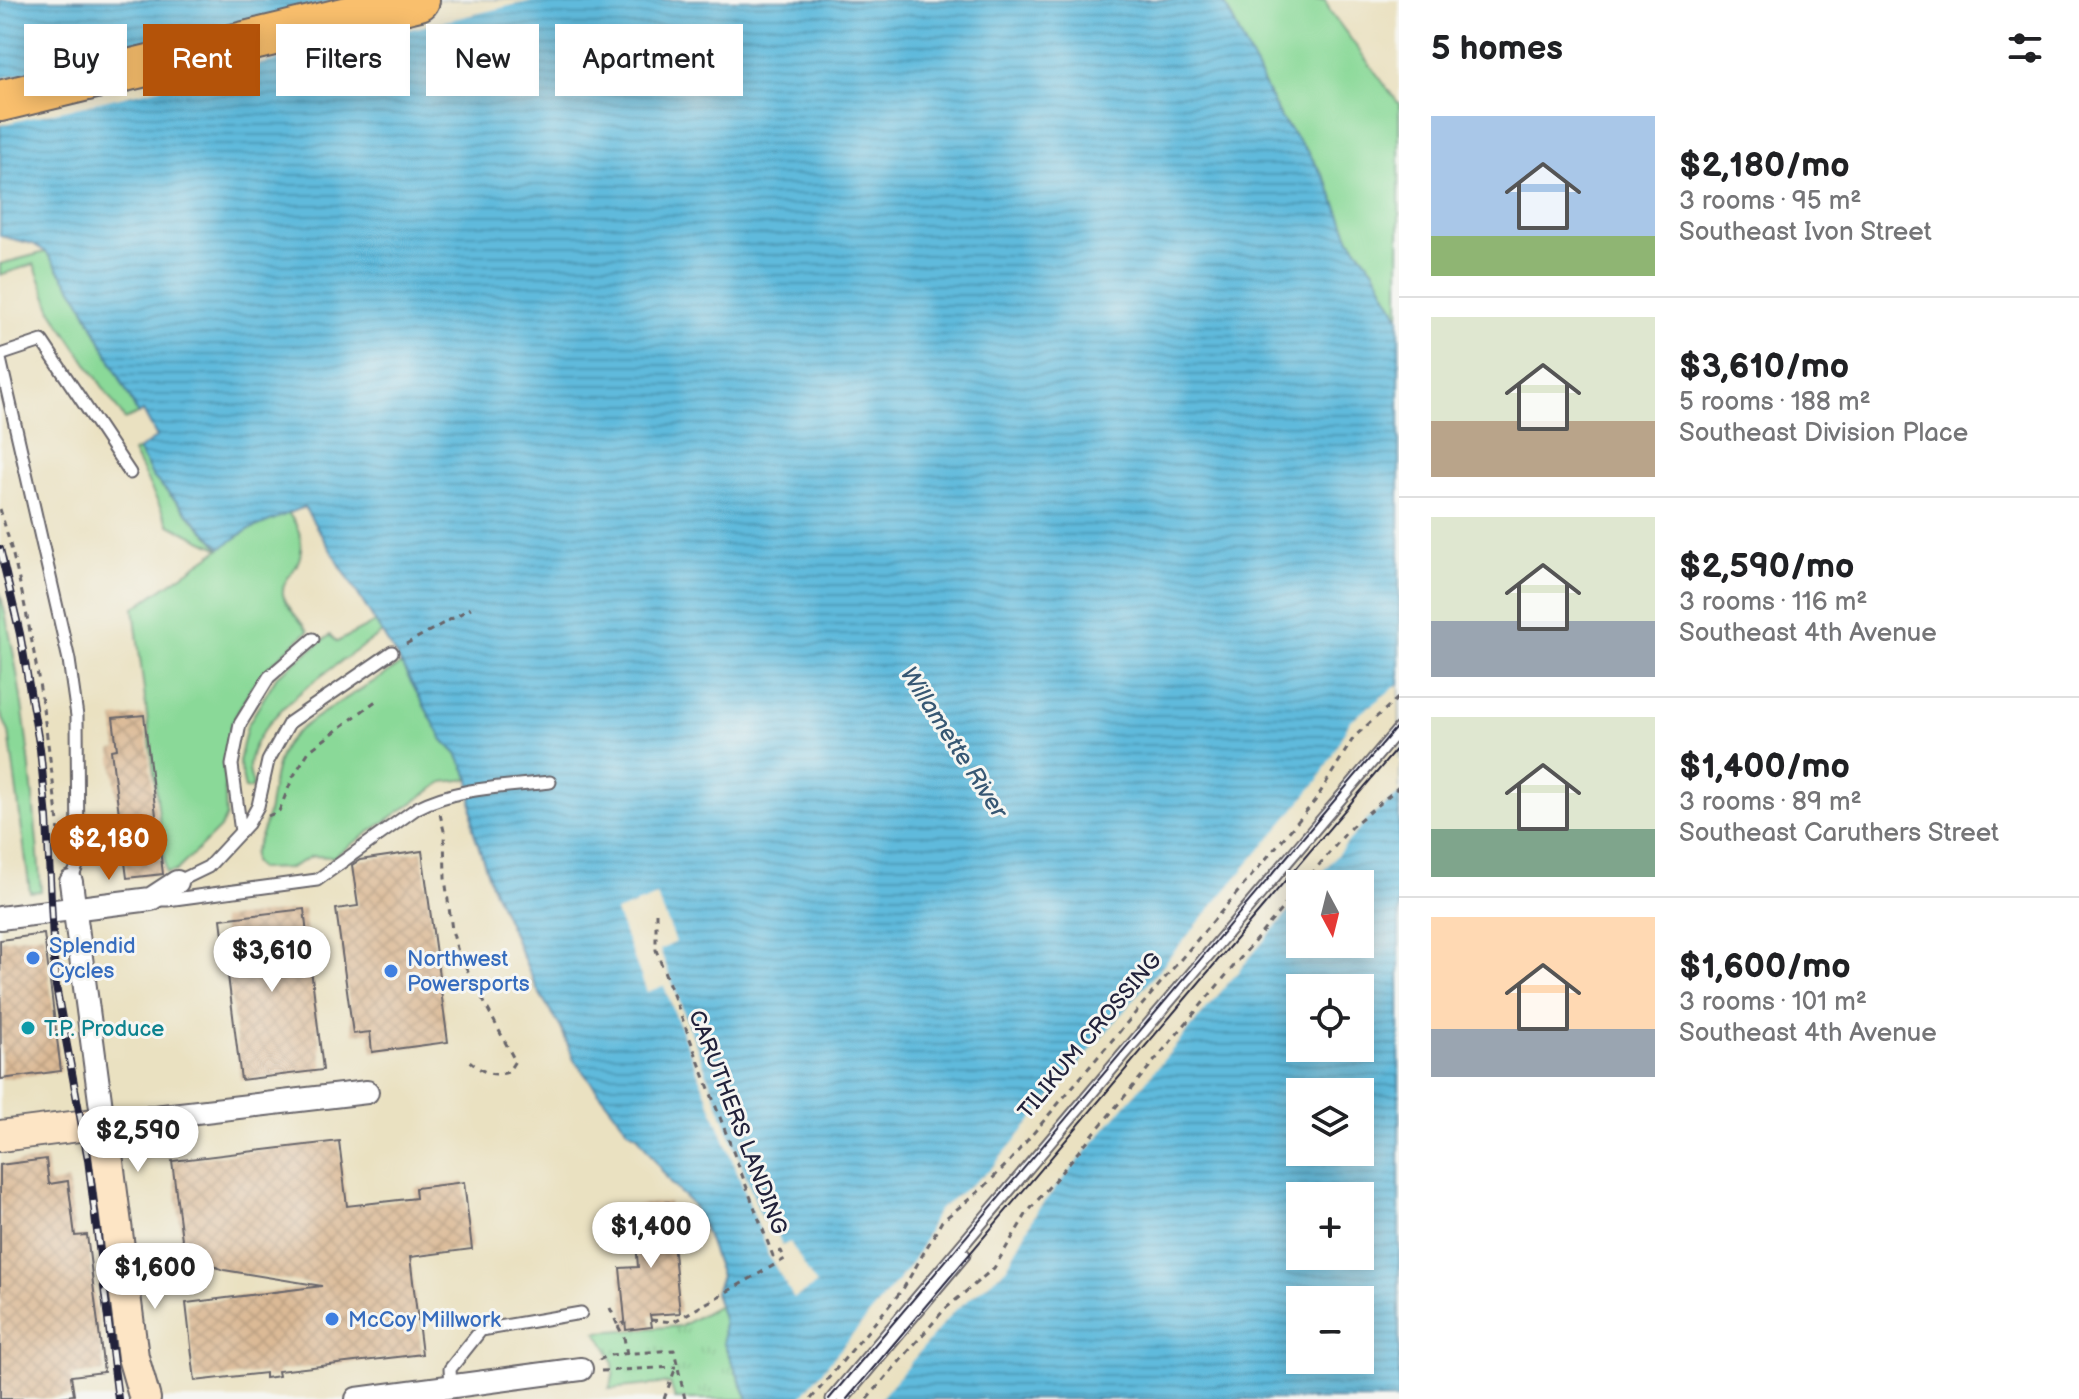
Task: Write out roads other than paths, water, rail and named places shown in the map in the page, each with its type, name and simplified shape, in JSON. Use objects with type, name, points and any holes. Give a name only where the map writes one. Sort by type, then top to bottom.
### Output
[{"type":"highway","points":[[0,101],[419,0]]},
{"type":"street","points":[[71,882],[133,1357],[145,1399]]},
{"type":"street","points":[[0,918],[151,899],[177,882]]},
{"type":"street","points":[[0,1136],[367,1092]]},
{"type":"street","points":[[369,1398],[452,1393],[581,1369]]},
{"type":"lane","points":[[71,882],[78,863],[75,702],[69,660],[0,357],[42,341],[130,473]]},
{"type":"lane","points":[[245,828],[232,765],[240,724],[269,677],[313,639]]},
{"type":"lane","points":[[177,882],[208,867],[245,828],[258,806],[268,761],[289,723],[392,652]]},
{"type":"lane","name":"TILIKUM CROSSING","points":[[832,1399],[1399,729]]},
{"type":"lane","points":[[843,1399],[1399,740]]},
{"type":"lane","points":[[151,899],[167,900],[317,880],[417,808],[433,800],[451,793],[550,782]]},
{"type":"lane","points":[[452,1393],[450,1369],[481,1330],[581,1313]]},
{"type":"water","name":"Willamette River","points":[[0,0],[1223,0],[1280,117],[1328,184],[1350,239],[1374,270],[1399,317],[1399,1399],[748,1399],[724,1344],[723,1319],[715,1292],[721,1276],[704,1228],[692,1204],[672,1185],[637,1135],[628,1130],[574,1060],[561,1028],[537,989],[491,884],[473,829],[470,779],[457,754],[443,740],[401,664],[304,507],[248,530],[221,548],[153,477],[138,450],[157,437],[143,411],[138,414],[80,300],[46,252],[33,244],[0,236]]},
{"type":"tram line","points":[[829,1399],[1399,724]]},
{"type":"tram line","points":[[847,1399],[1399,746]]},
{"type":"railway","points":[[0,549],[20,634],[40,749],[47,819],[55,981],[88,1159],[118,1399]]},
{"type":"place","name":"Splendid Cycles","points":[[33,958]]},
{"type":"place","name":"Northwest Powersports","points":[[391,971]]},
{"type":"place","name":"T.P. Produce","points":[[28,1028]]},
{"type":"place","name":"McCoy Millwork","points":[[332,1319]]}]
